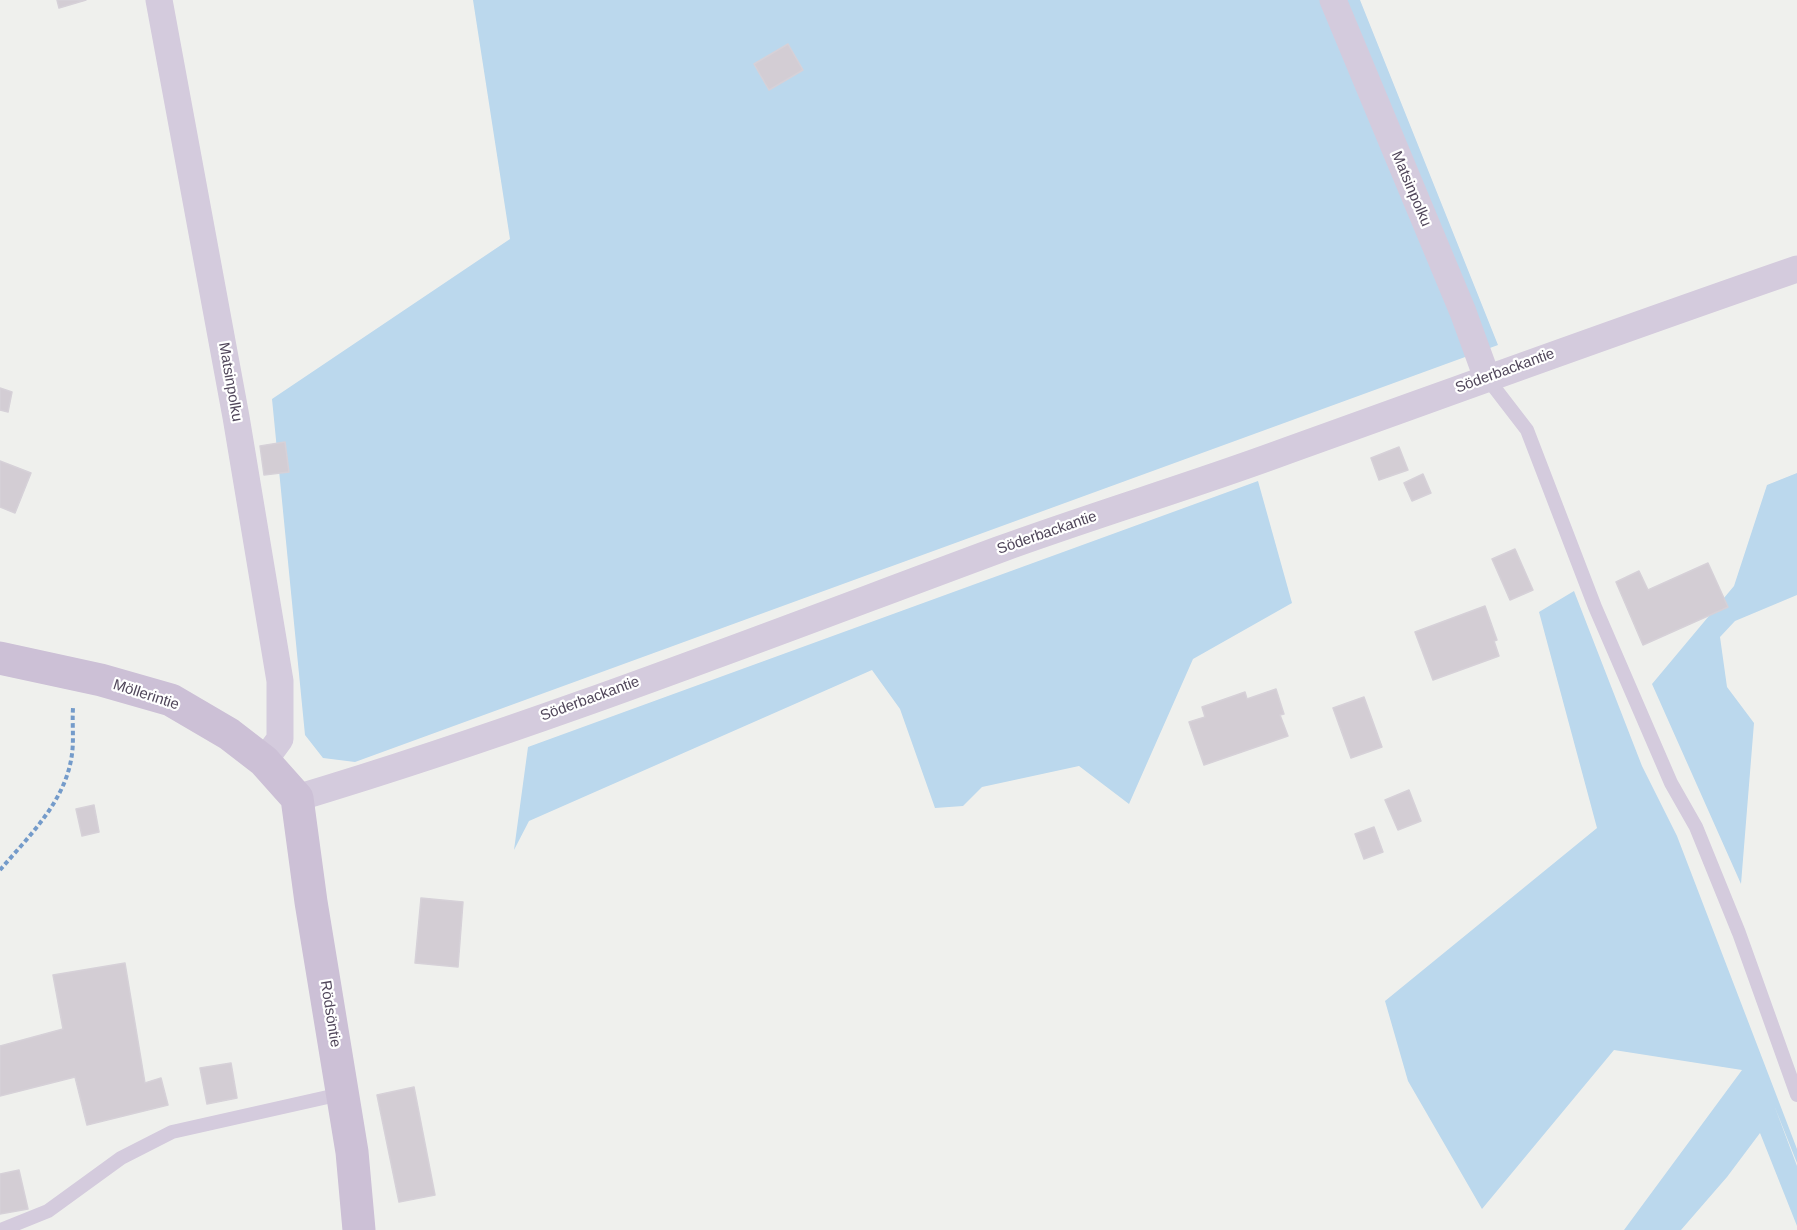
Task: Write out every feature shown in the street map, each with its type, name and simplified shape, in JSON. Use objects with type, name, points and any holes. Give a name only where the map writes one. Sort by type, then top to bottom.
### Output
[{"type":"street","name":"Matsinpolku","points":[[159,0],[236,417],[280,681],[280,739],[264,761]]},
{"type":"street","name":"Matsinpolku","points":[[1333,0],[1487,378]]},
{"type":"street","name":"Söderbackantie","points":[[297,798],[392,769],[493,734],[1004,548],[1276,455],[1797,269]]},
{"type":"street","name":"Möllerintie","points":[[0,658],[171,700],[230,734],[264,761],[297,798]]},
{"type":"street","name":"Rödsöntie","points":[[297,798],[341,1094],[352,1152],[359,1230]]},
{"type":"lane","points":[[1487,378],[1527,430],[1596,607],[1671,783],[1696,827],[1739,933],[1797,1095]]},
{"type":"lane","points":[[1,1230],[48,1211],[121,1158],[172,1132],[341,1094]]},
{"type":"path","points":[[0,870],[45,818],[65,782],[72,755],[72,674]]},
{"type":"shaded area","points":[[473,0],[1360,0],[1498,345],[355,762],[323,758],[305,735],[272,399],[510,239]]},
{"type":"shaded area","points":[[1797,473],[1797,595],[1735,621],[1720,637],[1727,687],[1754,723],[1741,884],[1652,684],[1734,586],[1767,485]]},
{"type":"shaded area","points":[[1258,481],[1292,603],[1193,659],[1129,804],[1079,766],[982,787],[963,806],[935,808],[900,709],[872,670],[529,821],[514,850],[528,747]]},
{"type":"shaded area","points":[[1574,591],[1642,766],[1677,836],[1797,1149],[1797,1163],[1774,1105],[1797,1166],[1797,1226],[1760,1133],[1727,1177],[1681,1230],[1624,1230],[1742,1070],[1614,1050],[1482,1209],[1408,1081],[1385,1001],[1597,828],[1539,612]]},
{"type":"building","points":[[57,0],[86,0],[59,8]]},
{"type":"building","points":[[788,44],[803,70],[769,90],[754,64]]},
{"type":"building","points":[[0,388],[12,392],[8,412],[0,410]]},
{"type":"building","points":[[285,442],[289,472],[264,475],[260,446]]},
{"type":"building","points":[[1399,447],[1408,470],[1379,480],[1371,458]]},
{"type":"building","points":[[0,461],[31,473],[15,513],[0,507]]},
{"type":"building","points":[[1423,474],[1431,493],[1412,501],[1404,483]]},
{"type":"building","points":[[1515,549],[1533,590],[1510,600],[1492,559]]},
{"type":"building","points":[[1708,563],[1728,607],[1643,645],[1616,582],[1639,571],[1648,590]]},
{"type":"building","points":[[1485,606],[1497,640],[1494,641],[1499,656],[1433,680],[1415,632]]},
{"type":"building","points":[[1276,689],[1284,714],[1280,715],[1288,736],[1204,765],[1189,722],[1205,717],[1202,707],[1245,692],[1247,699]]},
{"type":"building","points":[[1364,697],[1382,747],[1351,758],[1333,708]]},
{"type":"building","points":[[1409,790],[1421,821],[1398,830],[1385,800]]},
{"type":"building","points":[[94,805],[99,832],[82,836],[76,809]]},
{"type":"building","points":[[1374,827],[1383,852],[1364,859],[1355,834]]},
{"type":"building","points":[[421,898],[463,902],[458,967],[415,963]]},
{"type":"building","points":[[125,963],[145,1083],[161,1078],[168,1105],[87,1125],[75,1077],[0,1096],[0,1046],[63,1029],[53,975]]},
{"type":"building","points":[[231,1063],[237,1098],[207,1104],[200,1068]]},
{"type":"building","points":[[414,1087],[435,1195],[399,1202],[377,1095]]},
{"type":"building","points":[[19,1170],[28,1209],[0,1214],[0,1174]]}]
